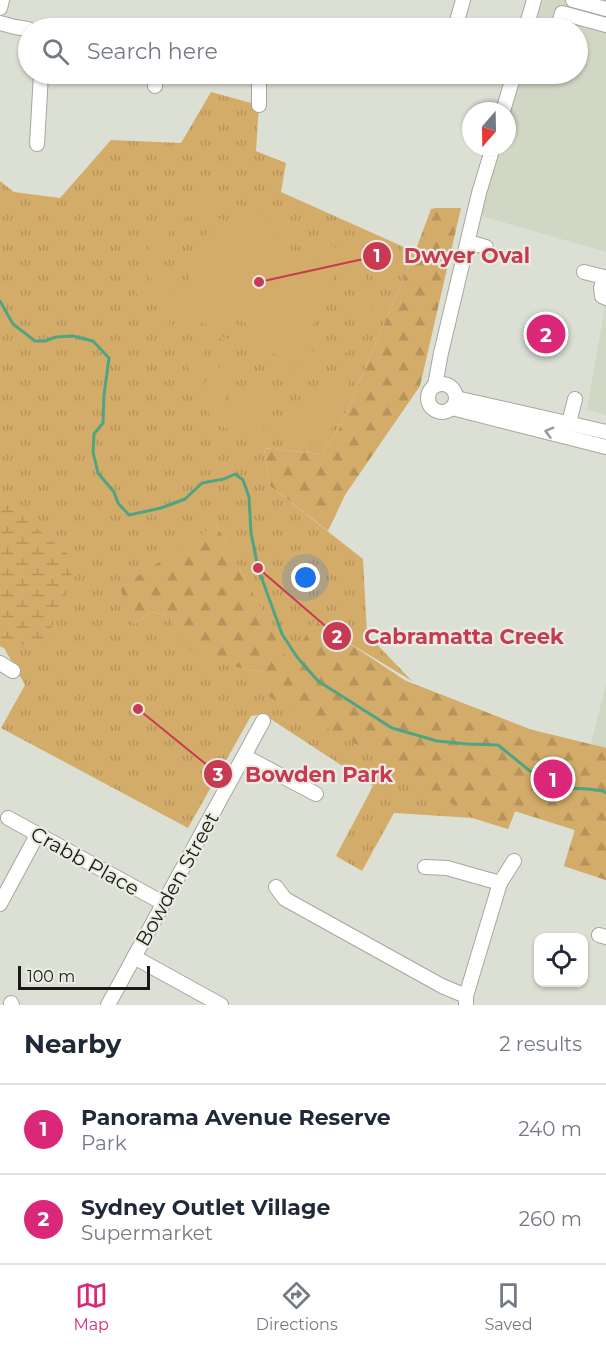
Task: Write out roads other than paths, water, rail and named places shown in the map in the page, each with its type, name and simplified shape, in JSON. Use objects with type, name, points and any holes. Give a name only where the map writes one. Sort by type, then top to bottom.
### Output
[{"type":"street","points":[[0,8],[2,0]]},
{"type":"street","points":[[458,18],[463,0]]},
{"type":"street","points":[[529,18],[534,0]]},
{"type":"street","points":[[573,0],[606,9]]},
{"type":"street","points":[[561,18],[562,13],[580,18]]},
{"type":"street","points":[[588,20],[606,25]]},
{"type":"street","points":[[0,23],[18,27]]},
{"type":"street","points":[[37,144],[40,84]]},
{"type":"street","points":[[259,84],[259,105]]},
{"type":"street","points":[[506,102],[511,84]]},
{"type":"street","points":[[454,403],[444,412],[439,412],[431,407],[428,398],[435,386],[479,193],[490,156]]},
{"type":"street","points":[[468,242],[486,247]]},
{"type":"street","points":[[584,272],[604,277],[601,288],[602,296],[606,298]]},
{"type":"street","points":[[435,386],[444,384],[453,389],[454,403]]},
{"type":"street","points":[[569,423],[575,399]]},
{"type":"street","points":[[454,403],[569,423],[606,432]]},
{"type":"street","points":[[454,403],[606,447]]},
{"type":"street","points":[[0,663],[13,671]]},
{"type":"street","name":"Bowden Street","points":[[108,1005],[263,721]]},
{"type":"street","points":[[244,756],[316,794]]},
{"type":"street","name":"Crabb Place","points":[[8,818],[164,903]]},
{"type":"street","points":[[0,904],[38,835]]},
{"type":"street","points":[[276,887],[285,899],[466,1000],[500,883],[514,861]]},
{"type":"street","points":[[425,867],[447,868],[500,883]]},
{"type":"street","points":[[134,957],[221,1005]]},
{"type":"waterway","points":[[0,301],[13,324],[35,341],[73,336],[93,341],[109,358],[103,423],[94,434],[93,452],[98,473],[129,515],[161,508],[185,499],[202,483],[224,479],[235,474],[243,480],[249,497],[251,533],[258,568],[282,634],[297,657],[318,681],[392,728],[437,741],[498,745],[530,771],[566,788],[606,793]]},
{"type":"place","name":"Dwyer Oval","points":[[259,282]]},
{"type":"place","name":"Sydney Outlet Village","points":[[546,334]]},
{"type":"place","name":"Cabramatta Creek","points":[[258,568]]},
{"type":"place","name":"Bowden Park","points":[[138,709]]},
{"type":"place","name":"Panorama Avenue Reserve","points":[[553,779]]}]
